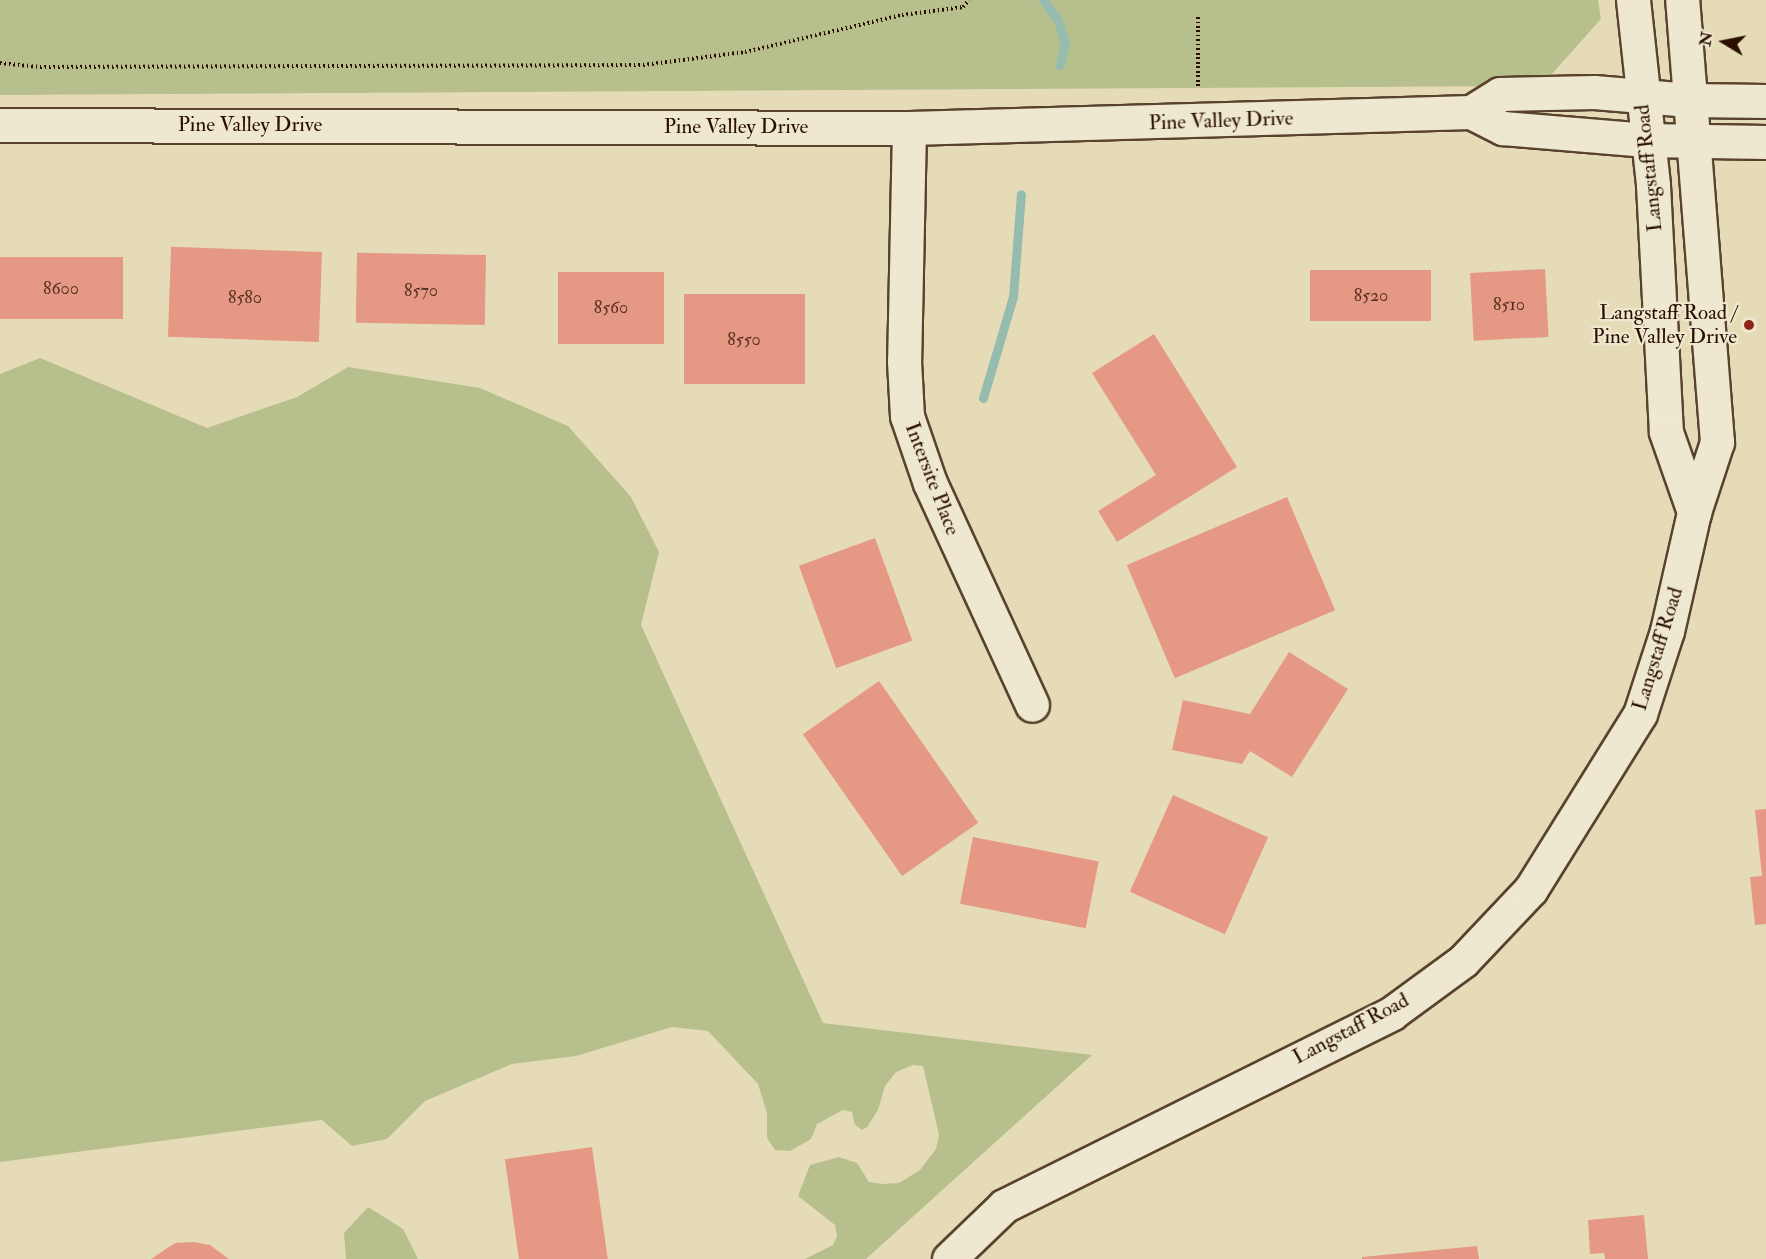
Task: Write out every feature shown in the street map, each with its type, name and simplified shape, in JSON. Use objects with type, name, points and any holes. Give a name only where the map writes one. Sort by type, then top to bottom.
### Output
[{"type":"street","name":"Langstaff Road","points":[[1633,0],[1641,96],[1653,185],[1666,432],[1694,512]]},
{"type":"street","name":"Langstaff Road","points":[[949,1259],[1004,1206],[1392,1013],[1462,961],[1531,889],[1640,714],[1666,631],[1694,512],[1717,442],[1682,0]]},
{"type":"street","points":[[1471,112],[1500,94],[1766,101]]},
{"type":"street","name":"Pine Valley Drive","points":[[0,125],[909,128],[1471,112],[1503,128],[1694,143],[1766,142]]},
{"type":"street","name":"Intersite Place","points":[[909,128],[904,361],[907,416],[930,483],[1032,705]]},
{"type":"path","points":[[0,63],[40,67],[643,65],[745,52],[902,15],[963,7],[969,0]]},
{"type":"path","points":[[1198,17],[1198,91]]},
{"type":"green space","points":[[0,0],[1598,0],[1601,19],[1541,86],[0,95]]},
{"type":"green space","points":[[40,358],[207,428],[297,397],[348,367],[480,388],[568,426],[631,497],[659,552],[641,625],[823,1023],[1092,1055],[866,1259],[805,1259],[833,1245],[837,1236],[835,1225],[798,1196],[810,1165],[839,1157],[857,1163],[869,1182],[899,1183],[920,1170],[936,1149],[939,1135],[923,1066],[913,1065],[896,1072],[885,1086],[878,1110],[867,1127],[862,1130],[855,1125],[852,1112],[843,1110],[817,1124],[811,1139],[790,1151],[775,1150],[767,1138],[767,1113],[758,1084],[708,1031],[672,1027],[576,1056],[512,1064],[425,1101],[387,1139],[352,1146],[322,1120],[0,1162],[0,374]]},
{"type":"green space","points":[[368,1207],[403,1229],[418,1259],[346,1259],[344,1233]]},
{"type":"building","points":[[171,247],[322,252],[319,342],[168,337]]},
{"type":"building","points":[[357,253],[486,255],[485,325],[356,323]]},
{"type":"building","points":[[0,257],[123,257],[123,319],[0,319]]},
{"type":"building","points":[[1545,269],[1549,337],[1474,341],[1470,273]]},
{"type":"building","points":[[1310,270],[1431,270],[1431,321],[1310,321]]},
{"type":"building","points":[[558,272],[664,272],[664,344],[558,344]]},
{"type":"building","points":[[684,294],[805,294],[805,384],[684,384]]},
{"type":"building","points":[[1154,334],[1237,467],[1117,542],[1098,511],[1156,475],[1092,373]]},
{"type":"building","points":[[1287,497],[1335,610],[1175,678],[1127,565]]},
{"type":"building","points":[[875,538],[912,640],[836,668],[799,566]]},
{"type":"building","points":[[1289,652],[1348,689],[1292,777],[1250,751],[1242,764],[1172,750],[1183,700],[1250,714]]},
{"type":"building","points":[[879,681],[978,823],[902,876],[803,734]]},
{"type":"building","points":[[1173,795],[1268,837],[1225,934],[1130,892]]},
{"type":"building","points":[[1766,809],[1766,924],[1755,925],[1750,877],[1762,876],[1755,810]]},
{"type":"building","points":[[973,837],[1099,861],[1086,928],[960,904]]},
{"type":"building","points":[[592,1147],[608,1259],[519,1259],[505,1159]]},
{"type":"building","points":[[1644,1215],[1648,1259],[1605,1259],[1604,1253],[1590,1254],[1588,1220]]},
{"type":"building","points":[[193,1242],[210,1245],[229,1259],[151,1259],[175,1243]]},
{"type":"building","points":[[1477,1246],[1479,1259],[1362,1259],[1362,1257]]},
{"type":"waterway","points":[[1043,0],[1058,20],[1065,43],[1060,65]]},
{"type":"waterway","points":[[983,398],[1013,297],[1021,194]]},
{"type":"place","name":"Langstaff Road / Pine Valley Drive","points":[[1749,325]]}]
